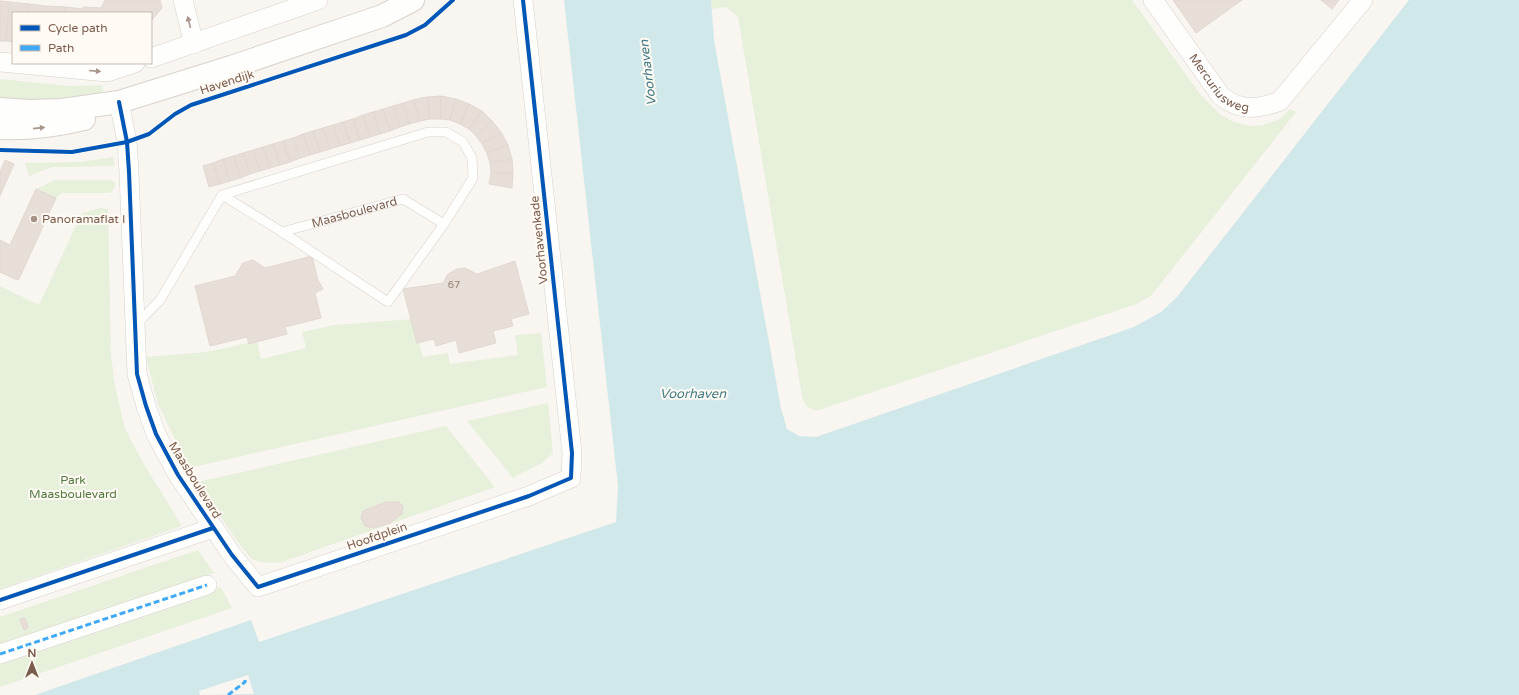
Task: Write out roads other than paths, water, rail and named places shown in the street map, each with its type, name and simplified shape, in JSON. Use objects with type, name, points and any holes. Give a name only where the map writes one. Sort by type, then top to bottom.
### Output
[{"type":"street","points":[[183,0],[194,44]]},
{"type":"street","points":[[152,58],[318,0]]},
{"type":"street","name":"Havendijk","points":[[0,128],[28,129],[52,126],[86,118],[119,102],[231,67],[382,16],[414,0]]},
{"type":"street","name":"Voorhavenkade","points":[[523,0],[572,454],[571,478]]},
{"type":"street","name":"Mercuriusweg","points":[[1153,0],[1221,96],[1231,104],[1245,108],[1263,107],[1280,101],[1363,0]]},
{"type":"street","points":[[0,62],[12,63]]},
{"type":"street","points":[[21,64],[106,72],[132,64]]},
{"type":"street","name":"Havendijk","points":[[0,109],[29,111],[62,110],[119,102]]},
{"type":"street","name":"Maasboulevard","points":[[0,600],[213,528],[178,475],[156,434],[137,374],[134,328],[131,194],[127,142],[119,102]]},
{"type":"street","name":"Hoofdplein","points":[[213,528],[258,587],[529,496],[571,478]]},
{"type":"street","points":[[0,654],[207,585]]},
{"type":"lane","points":[[134,328],[160,300],[222,195],[428,132],[446,132],[462,142],[472,158],[473,178],[444,224],[388,302],[282,232],[222,195]]},
{"type":"lane","name":"Maasboulevard","points":[[282,232],[403,199],[444,224]]},
{"type":"water","name":"Voorhaven","points":[[564,0],[711,0],[714,40],[781,408],[787,429],[799,436],[816,437],[1134,327],[1161,312],[1177,297],[1409,0],[1519,0],[1519,695],[35,695],[251,620],[259,642],[616,522],[618,486]]},
{"type":"place","name":"Panoramaflat I","points":[[34,219]]},
{"type":"park label","name":"Park Maasboulevard","points":[[73,487]]}]
